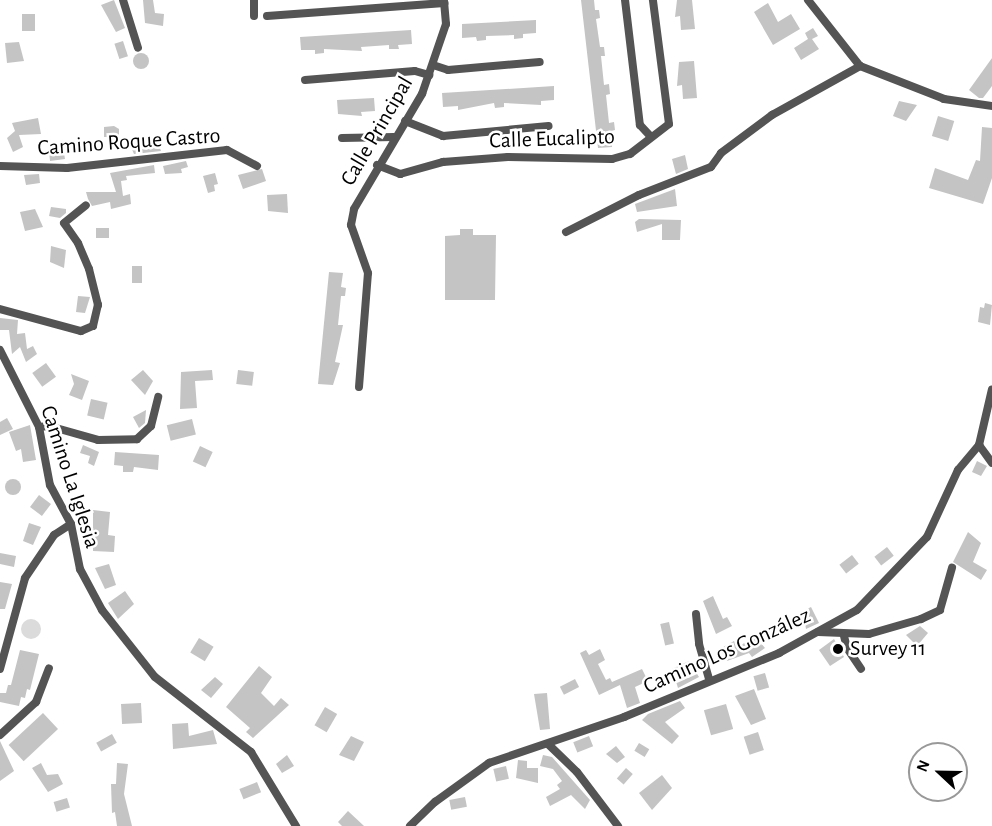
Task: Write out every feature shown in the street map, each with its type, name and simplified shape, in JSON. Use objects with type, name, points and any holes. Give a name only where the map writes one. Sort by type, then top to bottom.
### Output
[{"type":"street","points":[[123,0],[138,48]]},
{"type":"street","points":[[254,0],[254,16]]},
{"type":"street","points":[[625,0],[639,125],[651,138]]},
{"type":"street","name":"Calle Eucalipto","points":[[377,165],[400,174],[443,162],[508,157],[612,159],[630,154],[669,124],[653,0]]},
{"type":"street","points":[[808,0],[861,66],[944,99],[992,106]]},
{"type":"street","points":[[267,16],[445,2]]},
{"type":"street","name":"Calle Principal","points":[[359,387],[368,273],[351,225],[354,209],[429,75],[446,24],[445,2]]},
{"type":"street","points":[[433,65],[448,70],[540,62]]},
{"type":"street","points":[[566,232],[639,195],[711,167],[721,153],[772,115],[861,66]]},
{"type":"street","points":[[304,80],[415,71],[429,75]]},
{"type":"street","points":[[405,120],[443,136],[549,126]]},
{"type":"street","points":[[342,138],[394,137]]},
{"type":"street","name":"Camino Roque Castro","points":[[0,166],[67,168],[227,150],[257,166]]},
{"type":"street","points":[[0,309],[81,330],[93,326],[98,305],[89,269],[78,243],[64,223],[86,205]]},
{"type":"street","name":"Camino La Iglesia","points":[[0,350],[39,427],[50,485],[71,524],[80,569],[102,610],[155,677],[250,752],[296,826]]},
{"type":"street","name":"Camino Los González","points":[[410,826],[435,802],[489,763],[624,717],[709,679],[779,653],[857,610],[927,537],[958,470],[979,445],[992,389]]},
{"type":"street","points":[[39,427],[49,426],[98,440],[137,439],[151,426],[158,397]]},
{"type":"street","points":[[979,445],[992,463]]},
{"type":"street","points":[[0,669],[25,578],[54,535],[71,524]]},
{"type":"street","points":[[818,632],[844,636],[885,631],[940,610],[952,568]]},
{"type":"street","points":[[696,614],[699,644],[709,679]]},
{"type":"street","points":[[844,636],[847,648],[861,669]]},
{"type":"street","points":[[0,735],[36,702],[49,668]]},
{"type":"street","points":[[548,744],[577,772],[618,826]]},
{"type":"shaded area","points":[[27,619],[35,619],[41,625],[41,633],[35,639],[27,639],[21,633],[21,625]]},
{"type":"building","points":[[114,0],[125,28],[116,32],[101,5]]},
{"type":"building","points":[[143,0],[153,0],[155,13],[164,14],[163,26],[145,23]]},
{"type":"building","points":[[581,0],[594,0],[595,10],[599,10],[600,18],[596,19],[600,47],[604,47],[605,56],[601,56],[604,85],[609,84],[610,94],[606,95],[609,123],[614,122],[615,130],[611,131],[612,147],[598,148]]},
{"type":"building","points":[[677,0],[692,0],[695,29],[681,30],[680,16],[675,17]]},
{"type":"building","points":[[768,3],[778,22],[791,14],[800,29],[773,45],[754,12]]},
{"type":"building","points":[[22,14],[35,14],[35,31],[22,31]]},
{"type":"building","points":[[536,20],[536,33],[523,34],[523,38],[514,39],[514,35],[486,36],[486,40],[477,41],[476,37],[462,38],[462,24]]},
{"type":"building","points":[[813,28],[818,36],[812,39],[819,49],[801,60],[794,48],[808,39],[805,33]]},
{"type":"building","points":[[411,30],[412,44],[398,45],[399,49],[389,49],[389,45],[361,47],[362,51],[324,49],[324,53],[315,54],[315,50],[301,50],[300,37]]},
{"type":"building","points":[[123,41],[128,56],[119,59],[114,44]]},
{"type":"building","points":[[19,42],[24,61],[7,63],[5,43]]},
{"type":"building","points":[[138,53],[144,53],[149,61],[147,67],[138,69],[133,64],[133,58]]},
{"type":"building","points":[[992,58],[992,86],[983,98],[979,98],[969,90]]},
{"type":"building","points":[[694,61],[697,98],[683,99],[682,85],[677,86],[679,62]]},
{"type":"building","points":[[554,86],[554,100],[541,101],[541,105],[504,103],[504,107],[495,108],[494,103],[458,110],[458,106],[443,107],[442,93]]},
{"type":"building","points":[[374,98],[375,111],[361,112],[362,116],[338,114],[337,100]]},
{"type":"building","points":[[899,101],[917,105],[906,121],[893,116]]},
{"type":"building","points":[[938,116],[954,121],[948,141],[932,136]]},
{"type":"building","points":[[38,118],[41,134],[19,135],[23,147],[13,152],[7,138],[15,131],[12,123]]},
{"type":"building","points":[[114,126],[119,129],[119,137],[104,137],[104,127]]},
{"type":"building","points":[[982,127],[992,128],[992,178],[983,204],[929,188],[935,168],[968,180],[976,160],[980,161]]},
{"type":"building","points":[[156,138],[161,151],[134,154],[131,147]]},
{"type":"building","points":[[64,141],[74,141],[73,152],[64,153],[65,159],[50,161],[49,151],[63,150]]},
{"type":"building","points":[[685,155],[688,169],[676,174],[672,159]]},
{"type":"building","points":[[186,161],[188,167],[181,169],[182,173],[165,174],[163,166]]},
{"type":"building","points":[[154,165],[155,173],[126,176],[127,180],[121,181],[123,196],[130,194],[131,204],[111,209],[110,202],[92,206],[86,192],[116,192],[110,173]]},
{"type":"building","points":[[262,169],[266,181],[243,189],[238,175]]},
{"type":"building","points":[[215,173],[218,184],[214,185],[215,191],[208,193],[203,176]]},
{"type":"building","points":[[39,174],[40,183],[26,185],[24,175]]},
{"type":"building","points":[[675,189],[677,206],[637,212],[635,204]]},
{"type":"building","points":[[287,194],[288,213],[268,211],[267,195]]},
{"type":"building","points":[[51,207],[66,209],[66,213],[60,218],[49,216]]},
{"type":"building","points":[[35,209],[43,227],[25,231],[20,212]]},
{"type":"building","points":[[639,219],[681,220],[680,240],[662,240],[662,224],[637,232],[635,222]]},
{"type":"building","points":[[96,228],[109,228],[109,238],[96,238]]},
{"type":"building","points":[[460,229],[473,229],[473,235],[496,235],[495,300],[445,300],[445,236],[460,235]]},
{"type":"building","points":[[51,246],[66,250],[64,268],[50,262]]},
{"type":"building","points":[[132,266],[142,266],[142,283],[132,283]]},
{"type":"building","points":[[329,272],[343,273],[341,287],[346,288],[345,296],[341,296],[338,325],[343,325],[335,362],[340,363],[333,385],[318,384]]},
{"type":"building","points":[[78,296],[90,297],[85,313],[76,312]]},
{"type":"building","points":[[985,303],[992,305],[990,325],[978,322],[980,307],[984,308]]},
{"type":"building","points":[[0,318],[18,320],[17,334],[25,333],[27,349],[33,346],[37,354],[26,362],[20,347],[12,354],[9,330],[0,330]]},
{"type":"building","points":[[46,363],[56,377],[42,387],[32,373]]},
{"type":"building","points":[[143,370],[153,381],[145,395],[131,380]]},
{"type":"building","points":[[212,370],[213,380],[195,381],[197,408],[180,409],[181,372]]},
{"type":"building","points":[[238,370],[254,372],[252,386],[236,384]]},
{"type":"building","points":[[71,374],[89,381],[82,400],[69,395],[74,384]]},
{"type":"building","points":[[91,399],[108,403],[104,419],[87,416]]},
{"type":"building","points":[[146,410],[145,423],[139,428],[133,417]]},
{"type":"building","points":[[7,418],[13,429],[0,435],[0,422]]},
{"type":"building","points":[[192,419],[196,435],[171,441],[167,425]]},
{"type":"building","points":[[30,425],[36,460],[23,462],[21,449],[16,451],[9,432]]},
{"type":"building","points":[[83,445],[99,452],[94,466],[88,463],[90,456],[80,453]]},
{"type":"building","points":[[200,446],[213,452],[206,467],[193,461]]},
{"type":"building","points":[[115,452],[159,455],[158,470],[134,467],[133,472],[123,472],[123,466],[114,465]]},
{"type":"building","points":[[977,461],[987,466],[981,476],[972,472]]},
{"type":"building","points":[[10,479],[16,479],[21,487],[19,493],[10,495],[5,490],[5,484]]},
{"type":"building","points":[[39,495],[51,504],[42,516],[30,507]]},
{"type":"building","points":[[93,510],[110,512],[108,535],[115,536],[114,552],[93,551]]},
{"type":"building","points":[[29,523],[41,527],[33,545],[23,541]]},
{"type":"building","points":[[968,532],[981,543],[973,562],[987,570],[981,580],[953,562]]},
{"type":"building","points":[[887,547],[894,556],[881,566],[874,557]]},
{"type":"building","points":[[0,553],[16,556],[14,567],[0,564]]},
{"type":"building","points":[[852,555],[859,564],[846,574],[839,565]]},
{"type":"building","points":[[109,564],[116,585],[105,589],[95,568]]},
{"type":"building","points":[[0,582],[12,584],[5,609],[0,609]]},
{"type":"building","points":[[125,591],[134,604],[118,619],[108,603]]},
{"type":"building","points":[[713,596],[723,619],[727,617],[732,626],[716,634],[703,601]]},
{"type":"building","points":[[811,607],[819,623],[806,629],[803,611]]},
{"type":"building","points":[[669,622],[674,643],[665,645],[660,624]]},
{"type":"building","points":[[920,626],[928,633],[917,646],[906,635]]},
{"type":"building","points":[[754,635],[765,648],[752,657],[749,653],[727,661],[720,649],[734,641],[738,648]]},
{"type":"building","points":[[199,638],[214,647],[205,661],[190,653]]},
{"type":"building","points":[[834,639],[844,657],[830,666],[819,650]]},
{"type":"building","points":[[600,649],[605,660],[598,664],[606,680],[610,678],[612,682],[642,669],[648,681],[635,687],[640,703],[627,708],[620,685],[599,695],[580,653],[586,650],[589,655]]},
{"type":"building","points":[[20,650],[39,654],[30,690],[27,689],[25,698],[21,697],[19,706],[0,702],[0,693],[6,693],[8,685],[11,685]]},
{"type":"building","points":[[689,661],[699,677],[678,688],[672,669]]},
{"type":"building","points":[[259,666],[272,677],[261,693],[274,706],[281,698],[289,705],[253,738],[246,732],[250,728],[226,707]]},
{"type":"building","points":[[765,673],[769,687],[758,691],[753,676]]},
{"type":"building","points":[[215,677],[223,684],[211,698],[201,690]]},
{"type":"building","points":[[575,679],[579,687],[564,695],[560,687]]},
{"type":"building","points":[[754,689],[766,719],[751,725],[735,696]]},
{"type":"building","points":[[547,693],[550,729],[540,730],[534,694]]},
{"type":"building","points":[[680,701],[685,708],[665,722],[679,736],[672,744],[642,720],[648,714]]},
{"type":"building","points":[[141,703],[142,723],[122,724],[121,704]]},
{"type":"building","points":[[726,704],[733,729],[711,735],[704,710]]},
{"type":"building","points":[[325,707],[337,714],[327,732],[314,725]]},
{"type":"building","points":[[43,713],[58,729],[24,761],[9,745]]},
{"type":"building","points":[[188,723],[189,736],[213,730],[217,744],[173,749],[172,724]]},
{"type":"building","points":[[758,732],[764,750],[750,755],[744,737]]},
{"type":"building","points":[[112,734],[117,743],[101,751],[96,743]]},
{"type":"building","points":[[351,736],[364,742],[354,761],[339,755]]},
{"type":"building","points":[[589,736],[593,746],[577,753],[573,742]]},
{"type":"building","points":[[0,741],[14,771],[0,781]]},
{"type":"building","points":[[639,743],[649,749],[645,757],[634,751]]},
{"type":"building","points":[[616,746],[625,757],[617,763],[606,754]]},
{"type":"building","points":[[287,755],[294,766],[282,773],[276,764]]},
{"type":"building","points":[[543,755],[552,757],[590,800],[585,809],[571,795],[550,806],[546,797],[560,789],[557,785],[562,781],[553,769],[540,766]]},
{"type":"building","points":[[518,760],[527,761],[527,768],[538,768],[538,783],[516,778]]},
{"type":"building","points":[[41,763],[47,775],[58,774],[63,784],[48,792],[32,768]]},
{"type":"building","points":[[117,763],[128,764],[124,794],[132,826],[117,826],[115,812],[112,813],[111,784],[116,784]]},
{"type":"building","points":[[506,766],[509,779],[496,782],[493,769]]},
{"type":"building","points":[[626,768],[633,774],[624,784],[617,779]]},
{"type":"building","points":[[662,775],[672,788],[652,810],[639,793]]},
{"type":"building","points":[[257,782],[261,792],[244,799],[239,789]]},
{"type":"building","points":[[465,797],[467,807],[451,810],[449,800]]},
{"type":"building","points":[[67,798],[70,808],[57,812],[54,802]]},
{"type":"building","points":[[348,811],[364,826],[342,826],[338,822]]},
{"type":"place","name":"Survey 11","points":[[838,649]]}]
